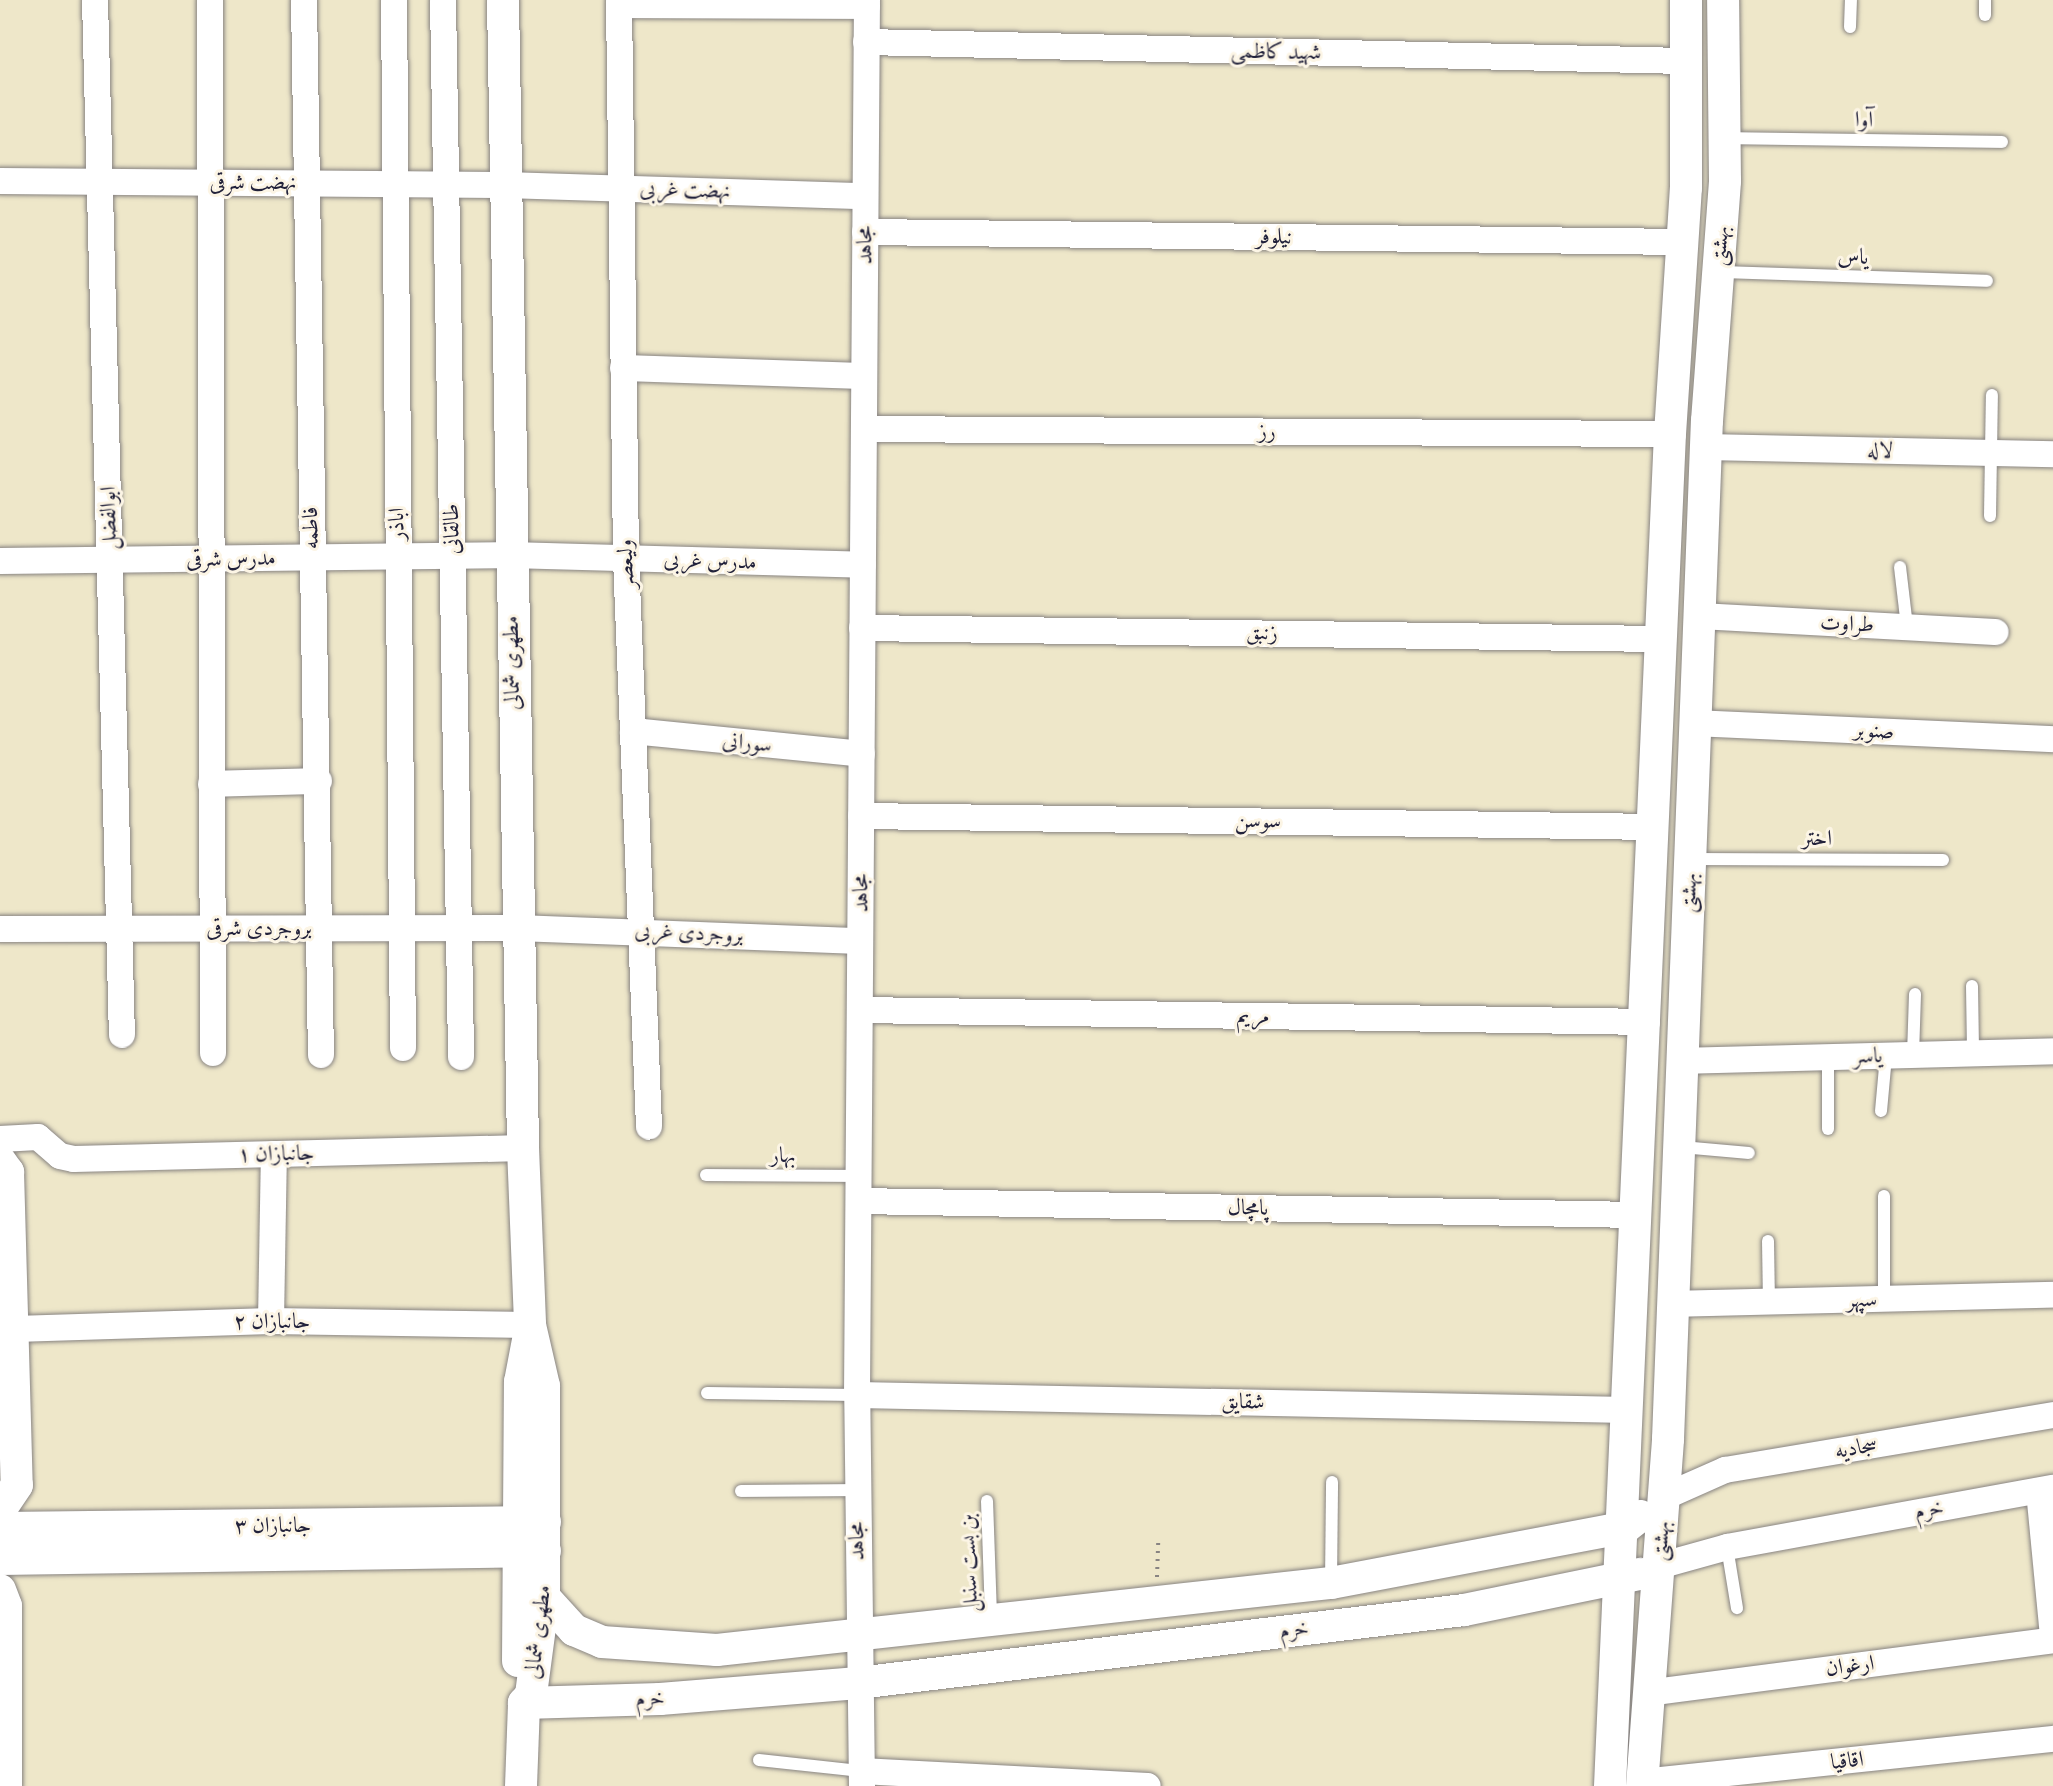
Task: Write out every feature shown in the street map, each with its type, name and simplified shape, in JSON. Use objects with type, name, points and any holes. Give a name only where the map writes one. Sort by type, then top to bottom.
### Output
[{"type":"street","name":"ابوالفضل","points":[[95,0],[122,1035]]},
{"type":"street","points":[[210,0],[208,183],[213,1053]]},
{"type":"street","name":"فاطمه","points":[[304,0],[304,183],[323,928],[321,1055]]},
{"type":"street","name":"اباذر","points":[[394,0],[392,184],[403,1048]]},
{"type":"street","name":"طالقانی","points":[[443,0],[461,1057]]},
{"type":"street","name":"مطهری شمالی","points":[[503,0],[510,555],[523,1148],[530,1325],[520,1382],[532,1537],[544,1597],[531,1695],[524,1703],[519,1695],[532,1537]]},
{"type":"street","name":"بهشتی","points":[[1610,1786],[1626,1527],[1628,1410],[1670,434],[1683,242],[1686,0]]},
{"type":"street","name":"بهشتی","points":[[1642,1784],[1664,1497],[1706,447],[1725,138],[1723,0]]},
{"type":"street","points":[[619,2],[867,3]]},
{"type":"street","name":"ولیعصر","points":[[619,2],[626,559],[649,1127]]},
{"type":"street","name":"مجاهد","points":[[862,1778],[857,1638],[857,1395],[867,3]]},
{"type":"street","name":"شهید کاظمی","points":[[866,42],[1686,61]]},
{"type":"street","name":"نهضت شرقی","points":[[0,181],[505,185]]},
{"type":"street","name":"نهضت غربی","points":[[505,185],[865,196]]},
{"type":"street","name":"نیلوفر","points":[[865,232],[1683,242]]},
{"type":"street","points":[[623,368],[864,376]]},
{"type":"street","name":"رز","points":[[864,429],[1670,434]]},
{"type":"street","name":"لاله","points":[[1706,447],[2053,454]]},
{"type":"street","name":"مدرس شرقی","points":[[0,561],[510,555]]},
{"type":"street","name":"مدرس غربی","points":[[510,555],[863,565]]},
{"type":"street","name":"طراوت","points":[[1699,616],[1996,632]]},
{"type":"street","name":"زنبق","points":[[862,628],[1662,639]]},
{"type":"street","name":"صنوبر","points":[[1695,723],[2053,739]]},
{"type":"street","name":"سورانی","points":[[633,731],[862,754]]},
{"type":"street","points":[[211,784],[319,781]]},
{"type":"street","name":"سوسن","points":[[861,816],[1655,827]]},
{"type":"street","name":"بروجردی شرقی","points":[[0,929],[518,928]]},
{"type":"street","name":"بروجردی غربی","points":[[518,928],[860,941]]},
{"type":"street","name":"مریم","points":[[860,1010],[1647,1022]]},
{"type":"street","name":"یاسر","points":[[1682,1061],[2053,1051]]},
{"type":"street","name":"جانبازان ۱","points":[[0,1139],[38,1137],[60,1156],[74,1159],[523,1148]]},
{"type":"street","points":[[271,1321],[274,1154]]},
{"type":"street","points":[[0,1161],[8,1172],[15,1329],[17,1485],[0,1510]]},
{"type":"street","name":"پامچال","points":[[859,1189],[1638,1215]]},
{"type":"street","name":"سپهر","points":[[1672,1304],[2053,1295]]},
{"type":"street","name":"جانبازان ۲","points":[[15,1329],[271,1321],[530,1325]]},
{"type":"street","name":"شقایق","points":[[857,1395],[1628,1410]]},
{"type":"street","name":"سجادیه","points":[[1664,1497],[1725,1470],[2053,1415]]},
{"type":"street","points":[[2046,1489],[2053,1627]]},
{"type":"street","name":"خرم","points":[[524,1703],[660,1699],[858,1683],[1464,1610],[1623,1581],[1659,1566],[1727,1547],[2046,1489]]},
{"type":"street","name":"خرم","points":[[544,1597],[574,1630],[602,1642],[717,1650],[857,1638],[1331,1583],[1626,1527],[1664,1497]]},
{"type":"street","name":"جانبازان ۳","points":[[0,1528],[415,1539]]},
{"type":"street","name":"جانبازان ۳","points":[[0,1559],[415,1539],[532,1537]]},
{"type":"street","points":[[0,1590],[6,1606],[6,1786]]},
{"type":"street","name":"ارغوان","points":[[1647,1693],[2053,1627]]},
{"type":"street","points":[[521,1786],[524,1703]]},
{"type":"street","name":"اقاقیا","points":[[1642,1784],[2053,1739]]},
{"type":"street","points":[[862,1778],[1148,1786]]},
{"type":"lane","points":[[1850,27],[1851,0]]},
{"type":"lane","points":[[1985,0],[1985,15]]},
{"type":"lane","name":"آوا","points":[[1725,138],[2002,142]]},
{"type":"lane","name":"یاس","points":[[1718,272],[1987,281]]},
{"type":"lane","points":[[1990,516],[1992,395]]},
{"type":"lane","points":[[1900,567],[1907,627]]},
{"type":"lane","name":"اختر","points":[[1690,859],[1943,860]]},
{"type":"lane","points":[[1972,986],[1973,1053]]},
{"type":"lane","points":[[1913,1055],[1915,994]]},
{"type":"lane","points":[[1881,1111],[1886,1056]]},
{"type":"lane","points":[[1828,1057],[1828,1129]]},
{"type":"lane","points":[[1679,1147],[1749,1153]]},
{"type":"lane","name":"بهار","points":[[706,1175],[859,1189]]},
{"type":"lane","points":[[1884,1196],[1884,1299]]},
{"type":"lane","points":[[1768,1241],[1769,1302]]},
{"type":"lane","points":[[707,1393],[857,1395]]},
{"type":"lane","points":[[1331,1583],[1332,1482]]},
{"type":"lane","points":[[741,1491],[857,1490]]},
{"type":"lane","name":"بن بست سنبل","points":[[987,1501],[991,1623]]},
{"type":"lane","points":[[1727,1547],[1737,1608]]},
{"type":"lane","points":[[759,1760],[862,1778]]},
{"type":"path","points":[[1157,1603],[1158,1540]]}]
